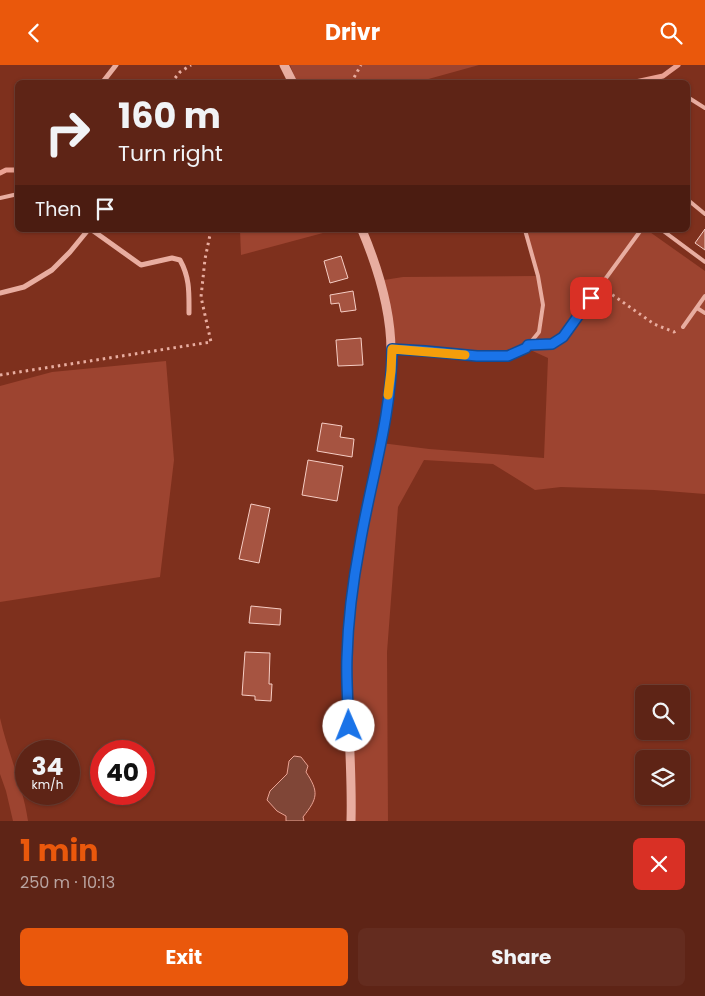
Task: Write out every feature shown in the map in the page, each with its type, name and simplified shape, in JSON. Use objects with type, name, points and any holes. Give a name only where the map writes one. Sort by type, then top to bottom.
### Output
[{"type":"street","points":[[104,80],[116,65]]},
{"type":"street","points":[[284,65],[292,80]]},
{"type":"street","points":[[0,293],[24,287],[52,270],[86,232]]},
{"type":"street","points":[[95,232],[141,265],[172,258],[180,260],[186,270],[189,288],[189,313]]},
{"type":"street","points":[[351,821],[347,658],[349,622],[360,543],[384,427],[392,349],[381,283],[363,232]]},
{"type":"lane","points":[[690,99],[705,108]]},
{"type":"lane","points":[[0,198],[15,195]]},
{"type":"lane","points":[[690,202],[705,214]]},
{"type":"lane","points":[[392,349],[477,356],[508,356],[526,348],[538,332],[543,305],[538,276],[526,232]]},
{"type":"lane","points":[[528,345],[552,344],[563,337],[640,232]]},
{"type":"lane","points":[[665,232],[705,262]]},
{"type":"lane","points":[[683,327],[705,296]]},
{"type":"lane","points":[[697,307],[705,313]]},
{"type":"path","points":[[173,80],[180,72],[191,65]]},
{"type":"path","points":[[353,80],[361,65]]},
{"type":"path","points":[[0,375],[212,342],[201,297],[205,259],[211,232]]},
{"type":"path","points":[[600,286],[654,324],[674,333],[683,327]]},
{"type":"shaded area","points":[[290,65],[479,65],[425,80],[296,80]]},
{"type":"shaded area","points":[[240,232],[327,232],[241,255]]},
{"type":"shaded area","points":[[526,232],[650,232],[705,271],[705,494],[654,490],[561,487],[535,490],[493,464],[424,460],[398,507],[387,652],[388,821],[350,821],[349,622],[381,443],[429,449],[544,458],[548,358],[526,348],[508,356],[477,356],[425,351],[395,353],[384,280],[403,277],[537,276]]},
{"type":"shaded area","points":[[166,361],[174,460],[160,577],[0,602],[0,386],[52,372]]},
{"type":"shaded area","points":[[0,718],[15,770],[15,805],[25,805],[28,821],[13,821],[0,774]]},
{"type":"shaded area","points":[[294,756],[301,757],[308,766],[306,772],[315,790],[314,800],[303,817],[304,821],[286,821],[286,816],[277,811],[267,800],[270,791],[287,774],[289,761]]},
{"type":"building","points":[[705,229],[705,250],[695,243]]},
{"type":"building","points":[[341,256],[348,278],[330,283],[324,261]]},
{"type":"building","points":[[353,291],[356,310],[341,312],[339,303],[331,304],[330,295]]},
{"type":"building","points":[[361,338],[363,365],[338,366],[336,340]]},
{"type":"building","points":[[322,423],[342,426],[340,437],[354,439],[352,457],[317,451]]},
{"type":"building","points":[[308,460],[343,466],[337,501],[302,495]]},
{"type":"building","points":[[251,504],[270,508],[259,563],[239,559]]},
{"type":"building","points":[[251,606],[281,609],[280,625],[249,623]]},
{"type":"building","points":[[245,652],[270,653],[269,684],[272,684],[271,701],[255,700],[255,696],[242,695]]},
{"type":"waterway","points":[[645,80],[663,76],[678,65]]},
{"type":"waterway","points":[[0,173],[6,170],[15,170]]},
{"type":"slow traffic","points":[[388,395],[392,349],[465,355]]},
{"type":"route","points":[[349,726],[347,658],[351,602],[363,523],[378,462],[391,371],[392,349],[477,356],[508,356],[526,348],[528,345],[552,344],[563,337],[591,298]]}]
